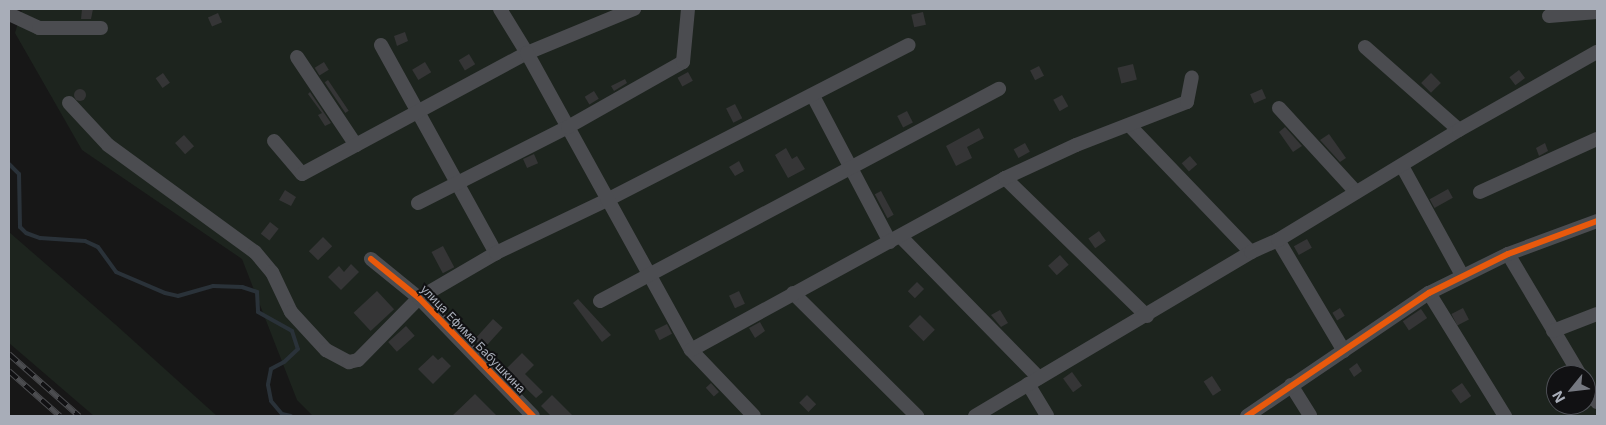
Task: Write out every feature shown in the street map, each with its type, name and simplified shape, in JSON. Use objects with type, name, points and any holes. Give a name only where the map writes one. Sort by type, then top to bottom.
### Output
[{"type":"street","points":[[10,9],[9,14],[39,28],[101,28]]},
{"type":"street","points":[[500,9],[527,53],[648,276],[691,350],[754,416]]},
{"type":"street","points":[[274,141],[302,174],[527,53],[634,9]]},
{"type":"street","points":[[418,203],[568,127],[684,62],[688,9]]},
{"type":"street","points":[[1549,16],[1597,12]]},
{"type":"street","points":[[380,45],[496,253]]},
{"type":"street","points":[[69,103],[108,145],[256,252],[272,272],[291,312],[326,350],[338,359],[358,360],[419,298],[496,253],[607,200],[813,96],[908,45]]},
{"type":"street","points":[[1366,47],[1459,130]]},
{"type":"street","points":[[975,416],[1147,316],[1251,252],[1278,240],[1459,130],[1597,52]]},
{"type":"street","points":[[297,57],[356,145]]},
{"type":"street","points":[[691,350],[1005,178],[1076,145],[1130,126],[1187,102],[1192,77]]},
{"type":"street","points":[[600,301],[999,89]]},
{"type":"street","points":[[813,96],[850,169],[896,239],[1034,381],[1047,416]]},
{"type":"street","points":[[1279,108],[1356,192]]},
{"type":"street","points":[[1130,126],[1251,252]]},
{"type":"street","points":[[1480,192],[1597,139]]},
{"type":"street","points":[[1402,166],[1462,275]]},
{"type":"street","points":[[1005,178],[1147,316]]},
{"type":"street","points":[[1247,416],[1429,293],[1462,275],[1508,254],[1597,221]]},
{"type":"street","points":[[1278,240],[1344,351]]},
{"type":"street","points":[[1508,254],[1574,365]]},
{"type":"street","name":"улица Ефима Бабушкина","points":[[372,259],[419,298],[533,416]]},
{"type":"street","points":[[793,293],[917,416]]},
{"type":"street","points":[[1429,293],[1505,416]]},
{"type":"street","points":[[1553,332],[1597,314]]},
{"type":"street","points":[[1291,385],[1310,416]]},
{"type":"shaded area","points":[[22,9],[1597,9],[1597,416],[313,416],[297,400],[242,259],[82,150],[15,33]]},
{"type":"shaded area","points":[[9,232],[217,416],[94,416],[9,343]]},
{"type":"building","points":[[82,9],[93,9],[91,19],[81,19]]},
{"type":"building","points":[[923,12],[926,25],[914,27],[911,15]]},
{"type":"building","points":[[218,13],[222,22],[212,27],[208,17]]},
{"type":"building","points":[[405,32],[408,41],[397,46],[394,36]]},
{"type":"building","points":[[469,54],[475,64],[465,70],[459,60]]},
{"type":"building","points":[[324,62],[329,70],[319,75],[315,68]]},
{"type":"building","points":[[425,62],[431,72],[418,80],[412,70]]},
{"type":"building","points":[[1133,64],[1137,80],[1121,83],[1117,68]]},
{"type":"building","points":[[1039,66],[1044,76],[1035,80],[1030,71]]},
{"type":"building","points":[[1519,70],[1525,78],[1515,85],[1509,77]]},
{"type":"building","points":[[688,72],[693,81],[682,87],[678,78]]},
{"type":"building","points":[[163,73],[170,83],[163,88],[156,78]]},
{"type":"building","points":[[1431,73],[1441,83],[1431,93],[1421,83]]},
{"type":"building","points":[[625,79],[627,83],[614,91],[611,86]]},
{"type":"building","points":[[328,80],[349,111],[345,113],[325,82]]},
{"type":"building","points":[[80,89],[86,95],[80,101],[74,95]]},
{"type":"building","points":[[1262,89],[1266,98],[1254,103],[1250,94]]},
{"type":"building","points":[[594,91],[599,99],[589,104],[585,97]]},
{"type":"building","points":[[310,92],[331,123],[325,126],[318,115],[322,113],[308,94]]},
{"type":"building","points":[[1062,95],[1068,106],[1060,111],[1053,100]]},
{"type":"building","points":[[735,104],[742,118],[733,123],[726,109]]},
{"type":"building","points":[[907,111],[913,123],[903,128],[897,116]]},
{"type":"building","points":[[1285,127],[1302,146],[1293,152],[1279,132]]},
{"type":"building","points":[[979,128],[984,138],[967,147],[972,158],[956,166],[946,146]]},
{"type":"building","points":[[1329,134],[1346,158],[1340,162],[1320,140]]},
{"type":"building","points":[[184,135],[194,146],[185,154],[175,143]]},
{"type":"building","points":[[1025,143],[1030,152],[1018,158],[1014,149]]},
{"type":"building","points":[[1545,143],[1548,151],[1539,156],[1536,148]]},
{"type":"building","points":[[786,148],[792,159],[797,156],[805,169],[788,178],[775,155]]},
{"type":"building","points":[[534,154],[538,163],[527,168],[523,159]]},
{"type":"building","points":[[1190,156],[1197,164],[1189,172],[1182,163]]},
{"type":"building","points":[[739,161],[744,171],[735,176],[729,167]]},
{"type":"building","points":[[1448,189],[1453,198],[1434,208],[1430,199]]},
{"type":"building","points":[[285,190],[296,197],[291,206],[279,200]]},
{"type":"building","points":[[881,191],[894,215],[887,218],[875,194]]},
{"type":"building","points":[[270,222],[279,229],[269,241],[261,234]]},
{"type":"building","points":[[1099,231],[1106,241],[1095,248],[1088,238]]},
{"type":"building","points":[[323,237],[332,246],[318,260],[309,251]]},
{"type":"building","points":[[1307,239],[1312,248],[1299,255],[1294,246]]},
{"type":"building","points":[[443,246],[454,267],[443,273],[432,252]]},
{"type":"building","points":[[1060,255],[1069,265],[1057,275],[1048,266]]},
{"type":"building","points":[[351,264],[359,272],[341,290],[328,277],[339,266],[344,272]]},
{"type":"building","points":[[917,282],[924,289],[915,298],[908,291]]},
{"type":"building","points":[[377,291],[394,309],[371,331],[354,313]]},
{"type":"building","points":[[739,291],[745,304],[735,308],[729,296]]},
{"type":"building","points":[[578,299],[611,335],[602,342],[573,303]]},
{"type":"building","points":[[1340,308],[1345,316],[1337,320],[1332,313]]},
{"type":"building","points":[[1463,308],[1469,320],[1457,325],[1451,314]]},
{"type":"building","points":[[1421,309],[1427,318],[1409,330],[1403,321]]},
{"type":"building","points":[[1000,310],[1008,323],[1001,327],[991,315]]},
{"type":"building","points":[[920,315],[935,330],[924,341],[909,326]]},
{"type":"building","points":[[493,319],[503,328],[484,349],[474,340]]},
{"type":"building","points":[[760,322],[765,331],[755,338],[749,328]]},
{"type":"building","points":[[667,324],[672,334],[660,340],[655,330]]},
{"type":"building","points":[[406,326],[415,336],[397,352],[388,342]]},
{"type":"building","points":[[522,353],[534,365],[525,374],[543,392],[536,398],[506,369]]},
{"type":"building","points":[[433,355],[438,360],[442,357],[451,366],[433,384],[418,369]]},
{"type":"building","points":[[1357,363],[1362,371],[1354,377],[1349,369]]},
{"type":"building","points":[[1072,372],[1082,386],[1073,392],[1063,378]]},
{"type":"building","points":[[1212,376],[1221,390],[1213,396],[1204,381]]},
{"type":"building","points":[[711,383],[719,392],[714,397],[706,388]]},
{"type":"building","points":[[1462,383],[1471,396],[1461,404],[1451,390]]},
{"type":"building","points":[[475,394],[497,416],[452,416]]},
{"type":"building","points":[[552,395],[573,416],[551,416],[541,406]]},
{"type":"building","points":[[807,395],[816,404],[808,412],[799,403]]},
{"type":"waterway","points":[[9,164],[19,174],[20,227],[26,233],[40,238],[85,241],[98,247],[116,272],[165,293],[178,296],[213,286],[242,287],[257,292],[258,312],[292,331],[298,349],[284,362],[271,369],[268,385],[271,401],[282,414],[291,416]]},
{"type":"railway","points":[[9,354],[79,416]]},
{"type":"railway","points":[[9,371],[60,416]]},
{"type":"cycle path","points":[[1247,416],[1429,293],[1508,254],[1597,221]]},
{"type":"cycle path","points":[[371,259],[419,298],[533,416]]}]
